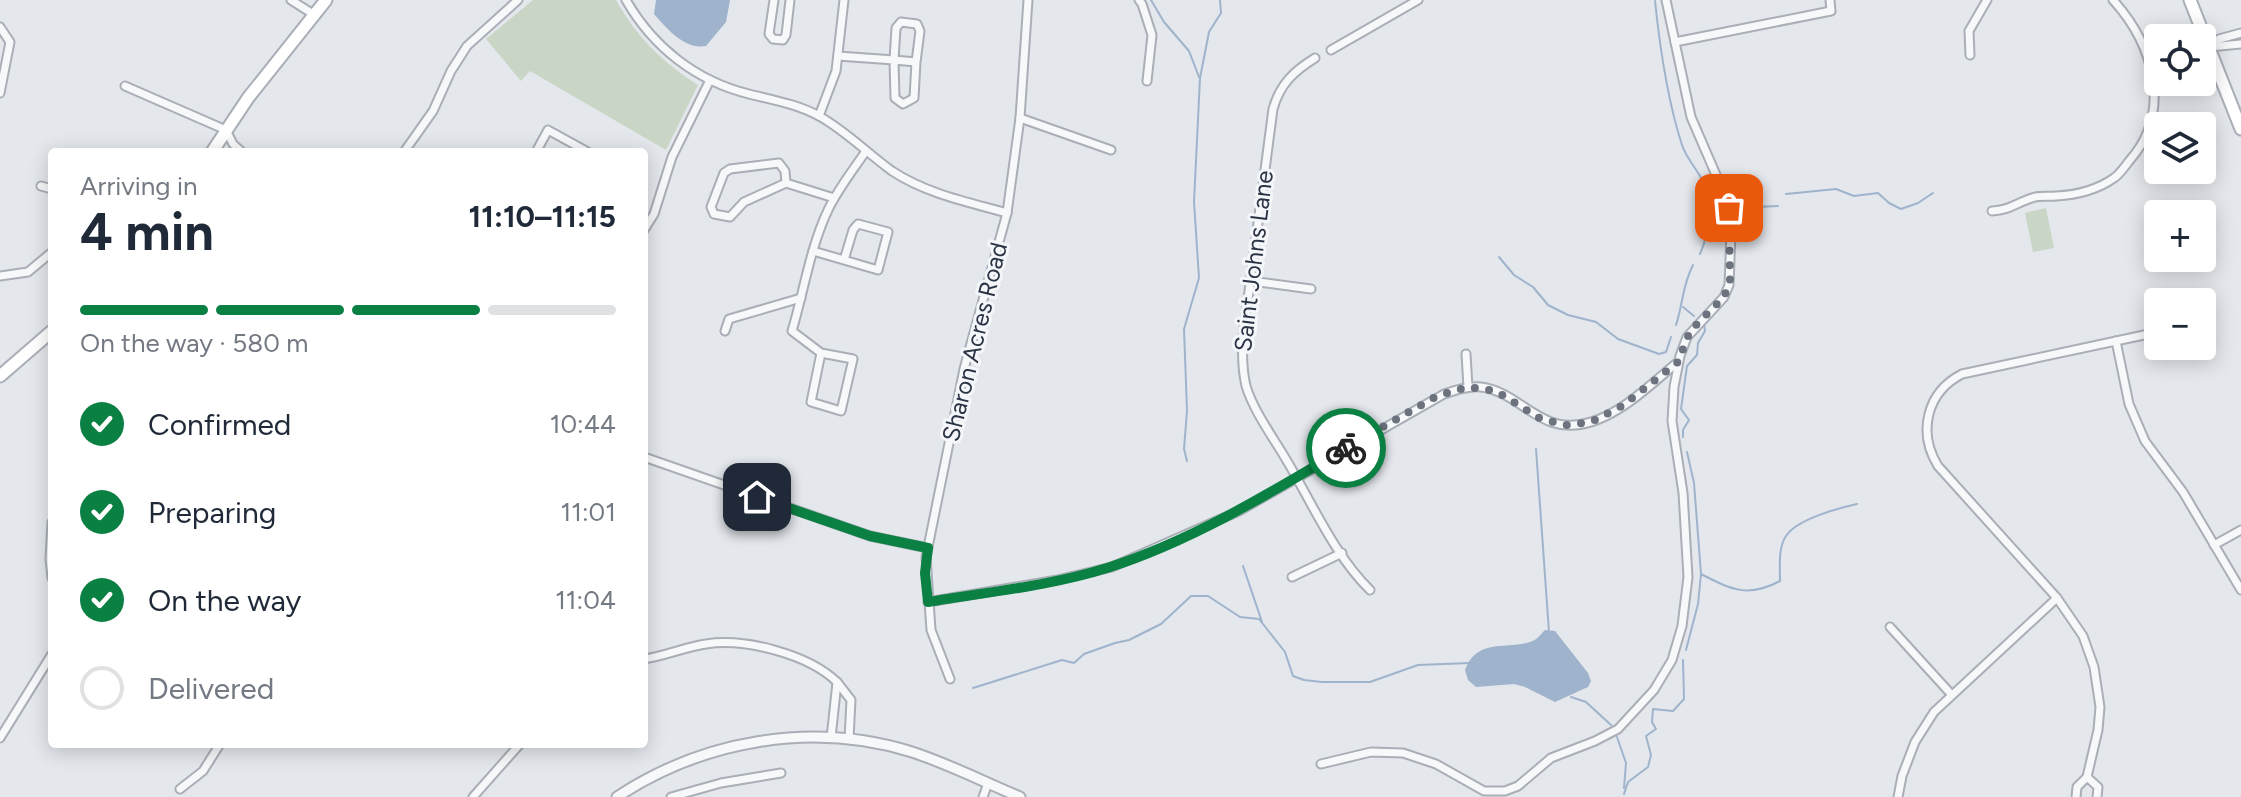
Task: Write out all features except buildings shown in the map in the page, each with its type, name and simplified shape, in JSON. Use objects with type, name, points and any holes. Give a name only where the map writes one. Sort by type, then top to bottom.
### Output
[{"type":"main road","points":[[215,148],[326,0]]},
{"type":"main road","points":[[2190,0],[2198,24]]},
{"type":"main road","points":[[2216,72],[2241,129]]},
{"type":"main road","points":[[0,376],[48,335]]},
{"type":"main road","points":[[0,386],[30,351]]},
{"type":"street","points":[[291,0],[313,14]]},
{"type":"street","points":[[407,148],[433,111],[451,71],[467,46],[518,0]]},
{"type":"street","points":[[626,0],[642,25],[665,50],[710,80],[748,94],[792,104],[819,116],[850,136],[894,172],[922,187],[1007,213]]},
{"type":"street","points":[[774,0],[769,34],[777,40],[783,40],[786,35],[790,0]]},
{"type":"street","points":[[819,116],[833,84],[844,0]]},
{"type":"street","name":"Sharon Acres Road","points":[[950,679],[931,630],[925,573],[964,369],[1007,213],[1020,118],[1028,0]]},
{"type":"street","points":[[1139,0],[1152,35],[1147,81]]},
{"type":"street","points":[[1331,50],[1418,0]]},
{"type":"street","points":[[1321,764],[1371,752],[1403,753],[1426,759],[1484,791],[1505,791],[1518,786],[1551,758],[1607,735],[1631,717],[1669,668],[1678,643],[1686,601],[1686,526],[1672,421],[1678,362],[1687,337],[1724,297],[1729,285],[1731,233],[1726,198],[1691,117],[1666,0]]},
{"type":"street","points":[[1675,42],[1831,11],[1830,0]]},
{"type":"street","points":[[1970,55],[1969,31],[1987,0]]},
{"type":"street","points":[[2113,0],[2132,22],[2144,47]]},
{"type":"street","points":[[901,22],[917,24],[920,31],[914,98],[903,104],[895,98],[894,60],[896,28],[901,22]]},
{"type":"street","points":[[0,27],[10,42],[0,93]]},
{"type":"street","points":[[2216,41],[2241,33]]},
{"type":"street","points":[[2216,48],[2241,44]]},
{"type":"street","points":[[838,56],[916,62]]},
{"type":"street","name":"Saint Johns Lane","points":[[1315,58],[1298,68],[1285,82],[1273,109],[1242,353],[1251,397],[1342,553],[1370,590]]},
{"type":"street","points":[[648,224],[672,157],[710,80]]},
{"type":"street","points":[[125,86],[226,130],[238,148]]},
{"type":"street","points":[[1992,211],[2008,210],[2033,197],[2081,193],[2115,178],[2140,149],[2151,128],[2155,96]]},
{"type":"street","points":[[1020,118],[1111,150]]},
{"type":"street","points":[[539,148],[548,130],[581,148]]},
{"type":"street","points":[[821,353],[811,402],[841,411],[853,359],[821,353],[792,331],[813,251],[834,198],[866,151]]},
{"type":"street","points":[[786,183],[785,171],[779,163],[730,169],[724,173],[711,207],[714,214],[730,217],[744,202],[786,183],[834,198]]},
{"type":"street","points":[[41,186],[48,188]]},
{"type":"street","points":[[813,251],[878,270],[888,232],[858,224],[853,230],[844,260]]},
{"type":"street","points":[[0,276],[28,272],[48,255]]},
{"type":"street","points":[[1251,281],[1311,289]]},
{"type":"street","points":[[725,331],[729,319],[801,298]]},
{"type":"street","points":[[2076,797],[2077,787],[2087,777],[2099,724],[2098,688],[2083,636],[2057,598],[1938,466],[1928,443],[1928,415],[1942,389],[1962,374],[2144,335]]},
{"type":"street","points":[[2116,341],[2129,404],[2140,432],[2183,492],[2241,590]]},
{"type":"street","points":[[1466,354],[1468,387]]},
{"type":"street","points":[[928,602],[1057,580],[1112,567],[1229,516],[1437,396],[1468,387],[1496,391],[1541,419],[1579,425],[1603,418],[1622,406],[1678,362]]},
{"type":"street","points":[[648,458],[870,536],[928,548]]},
{"type":"street","points":[[2214,545],[2241,530]]},
{"type":"street","points":[[1292,577],[1342,553]]},
{"type":"street","points":[[1898,797],[1915,742],[1934,712],[2057,598]]},
{"type":"street","points":[[1890,627],[1951,694]]},
{"type":"street","points":[[648,658],[705,644],[743,644],[780,653],[813,666],[837,682],[851,700],[849,739]]},
{"type":"street","points":[[0,738],[48,660]]},
{"type":"street","points":[[831,738],[837,682]]},
{"type":"street","points":[[617,797],[672,766],[720,750],[783,738],[849,739],[910,752],[988,783],[1008,795],[1020,797]]},
{"type":"street","points":[[180,789],[203,771],[217,748]]},
{"type":"street","points":[[473,797],[516,748]]},
{"type":"street","points":[[671,797],[721,783],[781,773]]},
{"type":"street","points":[[2087,777],[2098,787],[2097,797]]},
{"type":"street","points":[[983,797],[988,783]]},
{"type":"green space","points":[[533,0],[616,0],[651,48],[698,85],[666,150],[530,71],[521,81],[486,39]]},
{"type":"green space","points":[[2046,208],[2054,248],[2033,252],[2025,213]]},
{"type":"water","points":[[656,0],[730,0],[726,22],[706,46],[698,46],[684,42],[659,20],[654,14]]},
{"type":"water","points":[[1545,630],[1555,631],[1588,673],[1591,681],[1588,687],[1555,702],[1514,684],[1476,687],[1468,680],[1465,670],[1477,653],[1493,647],[1530,642]]},
{"type":"waterway","points":[[1151,0],[1164,22],[1189,51],[1199,77]]},
{"type":"waterway","points":[[1187,461],[1184,449],[1187,411],[1184,329],[1199,278],[1194,202],[1200,78],[1209,32],[1221,13],[1220,0]]},
{"type":"waterway","points":[[1655,1],[1672,110],[1685,151],[1707,194],[1707,225],[1700,254]]},
{"type":"waterway","points":[[1786,194],[1836,189],[1854,196],[1878,193],[1901,209],[1933,193]]},
{"type":"waterway","points":[[1735,208],[1778,206]]},
{"type":"waterway","points":[[1709,208],[1722,208]]},
{"type":"waterway","points":[[1499,257],[1548,305],[1568,315],[1596,322],[1618,339],[1659,354],[1666,352],[1671,337]]},
{"type":"waterway","points":[[1676,325],[1693,265]]},
{"type":"waterway","points":[[1683,307],[1694,316]]},
{"type":"waterway","points":[[1683,437],[1689,420],[1681,409],[1687,366],[1697,355],[1698,343],[1705,331],[1704,324]]},
{"type":"waterway","points":[[1536,449],[1549,632]]},
{"type":"waterway","points":[[1686,650],[1698,604],[1701,574],[1694,483],[1687,452]]},
{"type":"waterway","points":[[1701,574],[1740,590],[1769,586],[1780,581],[1782,546],[1791,530],[1819,515],[1857,504]]},
{"type":"waterway","points":[[1243,566],[1262,622]]},
{"type":"waterway","points":[[973,688],[1062,660],[1074,663],[1084,654],[1129,640],[1161,624],[1191,596],[1208,596],[1240,617],[1259,619],[1285,652],[1293,676],[1304,680],[1370,682],[1418,665],[1470,663]]},
{"type":"waterway","points":[[1624,794],[1628,782],[1648,767],[1651,755],[1646,736],[1656,729],[1652,722],[1653,709],[1673,711],[1684,699],[1683,660]]},
{"type":"waterway","points":[[1571,697],[1586,702],[1611,725]]},
{"type":"waterway","points":[[1617,737],[1626,763],[1624,788]]},
{"type":"way so far","points":[[1346,448],[1437,396],[1468,387],[1496,391],[1541,419],[1555,423],[1579,425],[1603,418],[1678,362],[1690,331],[1724,297],[1730,281],[1729,208]]},
{"type":"route","points":[[757,497],[870,536],[928,548],[925,573],[928,602],[1057,580],[1112,567],[1239,511],[1346,448]]}]
